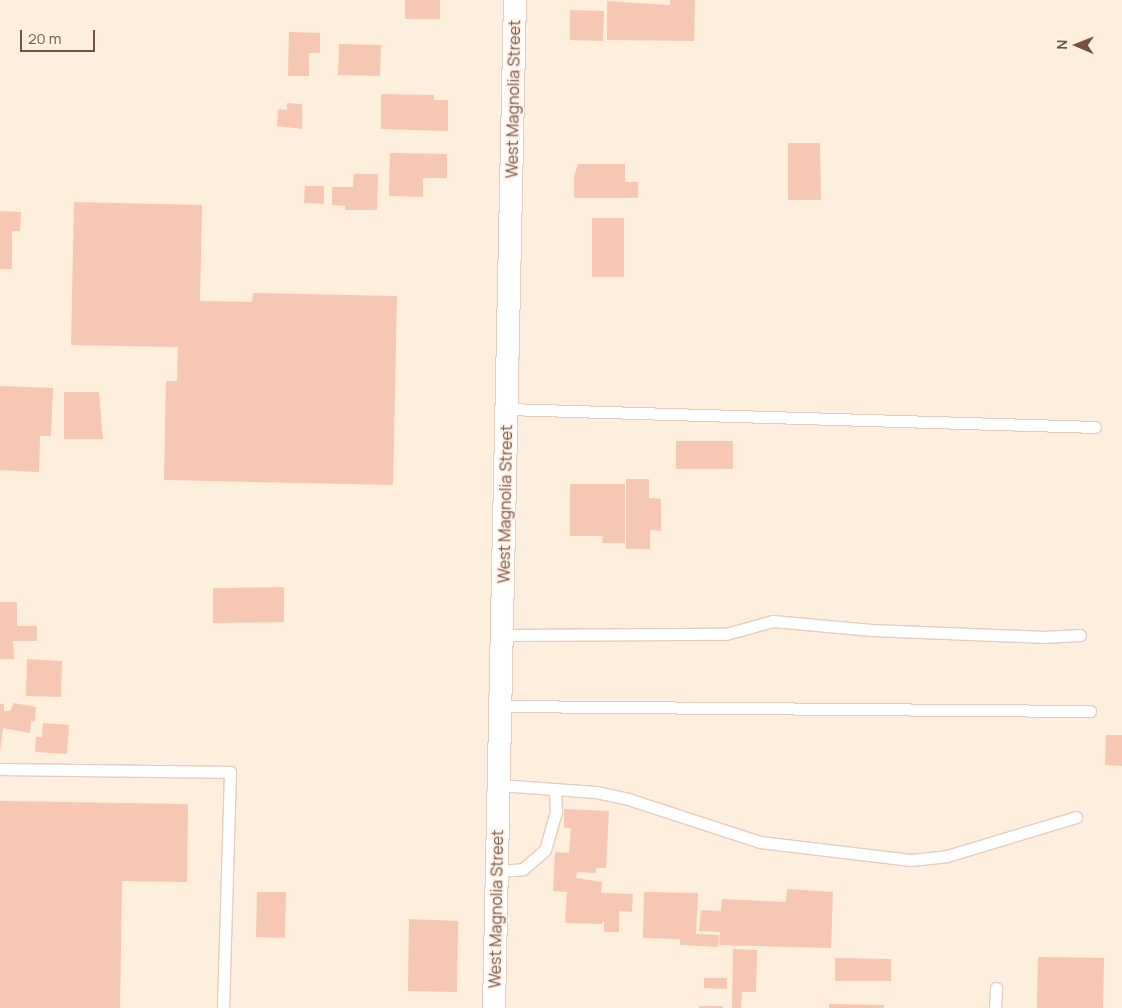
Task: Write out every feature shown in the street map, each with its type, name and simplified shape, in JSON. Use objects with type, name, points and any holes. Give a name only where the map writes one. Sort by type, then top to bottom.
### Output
[{"type":"street","name":"West Magnolia Street","points":[[494,1008],[515,0]]},
{"type":"lane","points":[[507,409],[1095,427]]},
{"type":"lane","points":[[502,635],[726,634],[773,621],[872,630],[1044,637],[1080,635]]},
{"type":"lane","points":[[500,706],[1090,711]]},
{"type":"lane","points":[[0,770],[230,772],[223,1008]]},
{"type":"lane","points":[[499,785],[628,799],[760,842],[911,860],[947,856],[1076,817]]},
{"type":"lane","points":[[497,871],[523,869],[545,850],[556,812],[555,790]]},
{"type":"lane","points":[[995,1008],[996,988]]},
{"type":"building","points":[[405,0],[440,0],[440,19],[405,19]]},
{"type":"building","points":[[670,0],[695,0],[694,41],[607,40],[607,1],[670,5]]},
{"type":"building","points":[[570,10],[604,11],[603,41],[570,40]]},
{"type":"building","points":[[289,32],[320,33],[320,53],[309,53],[309,76],[288,76]]},
{"type":"building","points":[[339,44],[381,45],[380,76],[338,75]]},
{"type":"building","points":[[381,94],[434,95],[434,100],[448,100],[448,131],[381,129]]},
{"type":"building","points":[[287,103],[302,104],[302,129],[277,126],[278,109],[287,110]]},
{"type":"building","points":[[788,143],[820,143],[821,200],[788,200]]},
{"type":"building","points":[[390,153],[447,154],[447,178],[423,178],[423,197],[389,196]]},
{"type":"building","points":[[578,164],[625,164],[625,182],[638,182],[638,198],[574,198],[574,176]]},
{"type":"building","points":[[354,174],[378,174],[377,210],[345,210],[345,206],[332,205],[332,187],[353,187]]},
{"type":"building","points":[[305,186],[324,186],[324,204],[304,203]]},
{"type":"building","points":[[74,202],[202,205],[200,301],[252,302],[253,293],[397,296],[393,485],[164,480],[166,381],[177,381],[178,347],[71,345]]},
{"type":"building","points":[[0,211],[21,212],[20,231],[12,231],[12,269],[0,269]]},
{"type":"building","points":[[592,218],[624,218],[624,277],[592,277]]},
{"type":"building","points":[[0,386],[53,388],[51,436],[40,436],[39,472],[0,470]]},
{"type":"building","points":[[64,392],[99,392],[103,439],[64,439]]},
{"type":"building","points":[[676,441],[733,441],[733,469],[676,469]]},
{"type":"building","points":[[626,479],[649,479],[649,498],[661,499],[661,531],[650,530],[650,549],[626,549]]},
{"type":"building","points":[[570,484],[625,484],[625,543],[602,543],[603,536],[570,536]]},
{"type":"building","points":[[284,587],[284,622],[213,623],[213,588]]},
{"type":"building","points":[[0,602],[17,602],[17,626],[37,626],[37,641],[13,641],[14,659],[0,659]]},
{"type":"building","points":[[27,659],[62,661],[61,697],[26,696]]},
{"type":"building","points":[[14,703],[36,707],[35,722],[31,721],[30,733],[3,728],[0,751],[0,704],[4,704],[4,711],[10,711]]},
{"type":"building","points":[[43,723],[69,725],[67,754],[35,752],[36,737],[42,737]]},
{"type":"building","points":[[1106,735],[1122,735],[1122,766],[1105,765]]},
{"type":"building","points":[[0,801],[188,804],[187,882],[122,881],[120,1008],[0,1008]]},
{"type":"building","points":[[564,809],[609,811],[606,868],[596,868],[596,873],[577,872],[576,878],[602,882],[601,893],[633,894],[632,912],[619,911],[619,932],[604,932],[604,921],[601,924],[565,923],[567,892],[553,891],[555,852],[569,853],[571,828],[564,828]]},
{"type":"building","points":[[787,889],[833,892],[831,948],[719,945],[720,932],[699,931],[701,910],[721,911],[722,899],[786,902]]},
{"type":"building","points":[[257,892],[286,892],[285,938],[256,937]]},
{"type":"building","points":[[644,892],[698,893],[696,934],[719,935],[718,947],[680,945],[680,939],[643,938]]},
{"type":"building","points":[[409,919],[458,921],[457,992],[408,991]]},
{"type":"building","points":[[733,949],[757,950],[756,992],[742,992],[741,1008],[732,1008]]},
{"type":"building","points":[[1038,957],[1104,958],[1103,1008],[1037,1008]]},
{"type":"building","points":[[835,958],[891,959],[891,981],[835,981]]},
{"type":"building","points":[[704,978],[727,978],[727,989],[704,988]]},
{"type":"building","points":[[829,1004],[884,1005],[884,1008],[829,1008]]},
{"type":"building","points":[[699,1006],[723,1006],[723,1008],[699,1008]]}]
